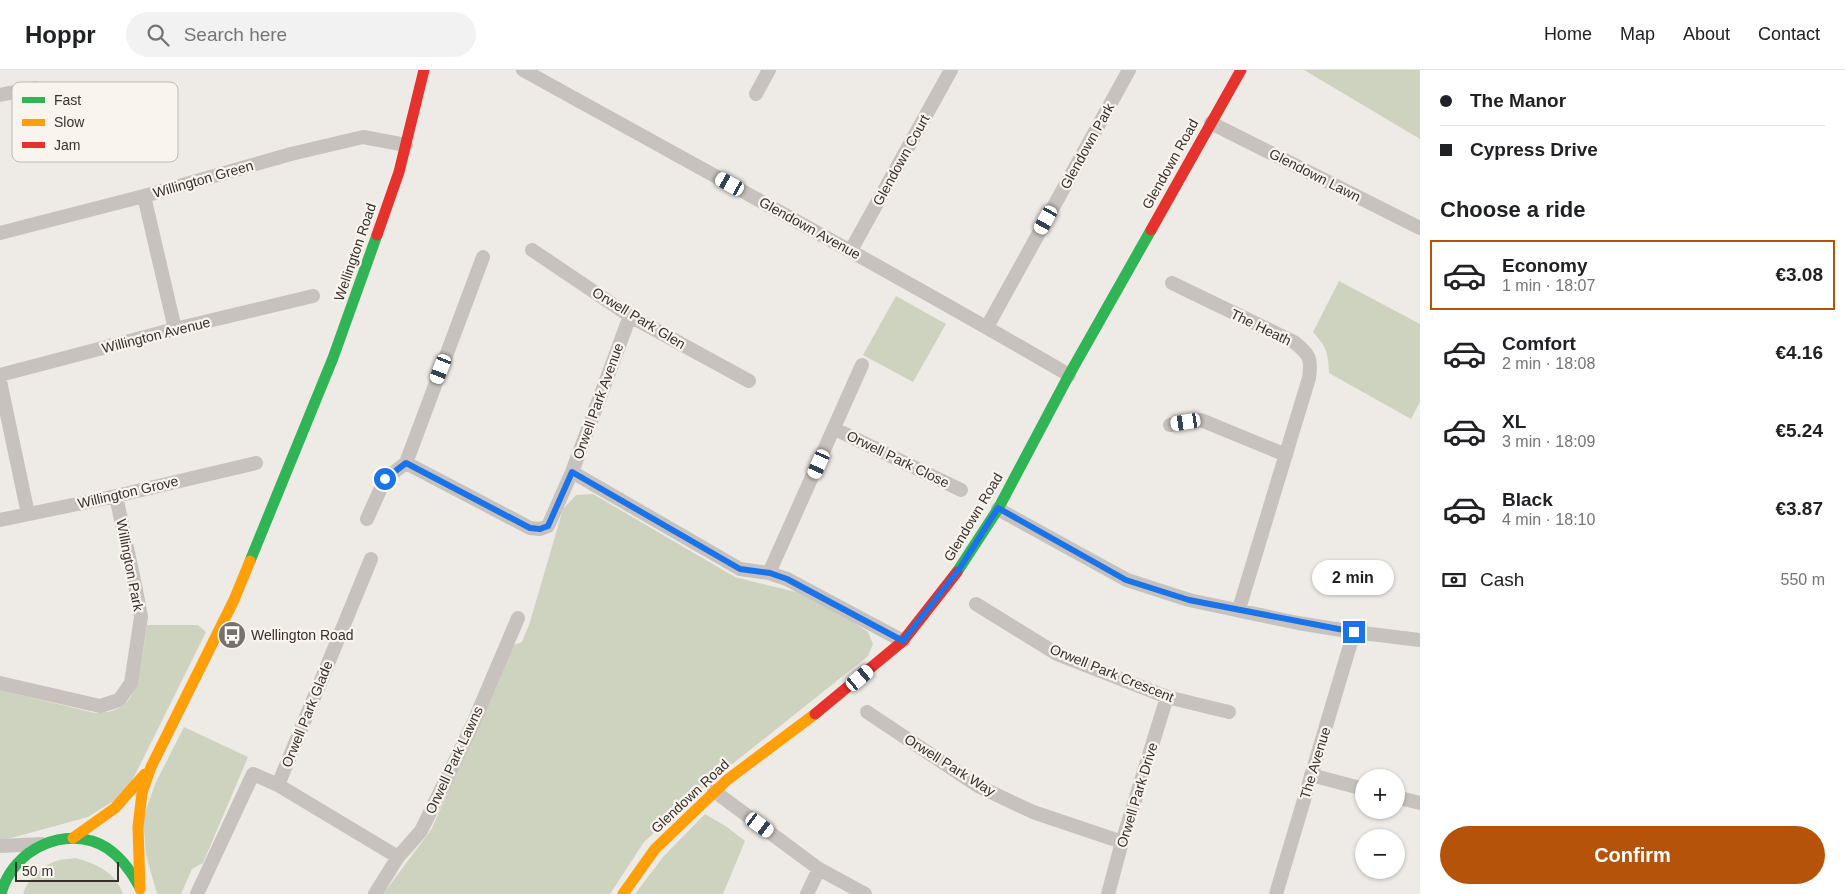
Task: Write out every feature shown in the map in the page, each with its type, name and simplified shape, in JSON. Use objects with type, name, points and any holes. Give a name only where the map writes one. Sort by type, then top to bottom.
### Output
[{"type":"street","name":"Wellington Road","points":[[141,892],[138,827],[142,793],[151,767],[234,600],[333,358],[398,172],[424,70]]},
{"type":"street","name":"Glendown Avenue","points":[[522,70],[987,326],[1069,375]]},
{"type":"street","points":[[756,94],[769,70]]},
{"type":"street","name":"Glendown Court","points":[[850,250],[951,70]]},
{"type":"street","name":"Glendown Park","points":[[987,326],[1129,70]]},
{"type":"street","name":"Glendown Road","points":[[624,894],[655,849],[727,780],[827,705],[903,641],[960,568],[998,508],[1069,375],[1241,70]]},
{"type":"street","name":"Glendown Lawn","points":[[1211,123],[1420,228]]},
{"type":"street","name":"Willington Green","points":[[0,234],[144,196],[291,154],[363,137],[406,145]]},
{"type":"street","points":[[144,196],[175,329]]},
{"type":"street","name":"Orwell Park Glen","points":[[532,250],[630,316],[749,382]]},
{"type":"street","points":[[367,519],[385,479],[406,463],[484,257]]},
{"type":"street","name":"The Heath","points":[[1172,283],[1294,342],[1307,352],[1311,364],[1309,378],[1239,609]]},
{"type":"street","name":"Willington Avenue","points":[[0,375],[175,329],[313,296]]},
{"type":"street","name":"Orwell Park Avenue","points":[[630,316],[572,472],[740,569],[770,573],[787,579],[903,641]]},
{"type":"street","name":"Orwell Park Close","points":[[770,573],[862,365]]},
{"type":"street","points":[[0,381],[28,514]]},
{"type":"street","points":[[1170,425],[1201,420],[1286,455]]},
{"type":"street","name":"Orwell Park Close","points":[[835,429],[962,490]]},
{"type":"street","name":"Willington Grove","points":[[0,520],[116,496],[256,463]]},
{"type":"street","points":[[406,463],[530,528],[540,529],[548,526],[572,472]]},
{"type":"street","name":"Willington Park","points":[[0,683],[100,706],[119,700],[131,683],[141,617],[116,496]]},
{"type":"street","points":[[998,508],[1126,580],[1189,600],[1239,609],[1298,623],[1420,640]]},
{"type":"street","name":"Orwell Park Glade","points":[[278,785],[371,559]]},
{"type":"street","name":"Orwell Park Crescent","points":[[976,604],[1056,654],[1167,698],[1228,712]]},
{"type":"street","name":"Orwell Park Lawns","points":[[375,894],[398,857],[421,831],[472,726],[518,618]]},
{"type":"street","name":"The Avenue","points":[[1276,894],[1354,632]]},
{"type":"street","name":"Orwell Park Drive","points":[[1108,894],[1122,842],[1167,698]]},
{"type":"street","name":"Orwell Park Way","points":[[867,712],[978,786],[1033,812],[1122,842]]},
{"type":"street","name":"Wellington Road","points":[[73,838],[115,808],[151,767]]},
{"type":"street","name":"Orwell Park Glade","points":[[196,894],[253,774],[278,785],[398,857]]},
{"type":"street","points":[[1311,775],[1355,787]]},
{"type":"street","points":[[714,792],[819,869],[865,894]]},
{"type":"street","points":[[1405,799],[1420,803]]},
{"type":"street","points":[[0,846],[42,844],[73,838],[98,843],[113,851],[126,862],[135,876],[141,892]]},
{"type":"street","points":[[1,894],[14,866],[22,857],[42,844]]},
{"type":"street","points":[[808,894],[819,869]]},
{"type":"green space","points":[[1304,70],[1420,70],[1420,139]]},
{"type":"green space","points":[[1339,281],[1420,324],[1420,402],[1411,419],[1329,373],[1326,351],[1313,332]]},
{"type":"green space","points":[[896,296],[946,324],[913,382],[863,355]]},
{"type":"green space","points":[[593,494],[735,577],[796,592],[843,615],[868,632],[873,644],[868,656],[711,781],[644,842],[610,894],[383,894],[431,830],[513,645],[522,642],[530,622],[563,509],[576,495]]},
{"type":"green space","points":[[147,625],[198,625],[206,632],[131,783],[115,800],[88,817],[0,841],[0,690],[95,713],[114,710],[127,702],[133,691],[141,663]]},
{"type":"green space","points":[[184,727],[248,757],[203,863],[192,869],[181,894],[157,894],[146,855],[143,819],[155,784]]},
{"type":"green space","points":[[705,814],[727,827],[745,841],[723,894],[635,894],[663,857]]},
{"type":"green space","points":[[76,858],[104,870],[116,880],[123,894],[23,894],[36,874],[46,866],[58,860]]},
{"type":"traffic: fast","points":[[957,572],[998,509],[1069,375],[1151,230]]},
{"type":"traffic: fast","points":[[250,561],[333,358],[377,235]]},
{"type":"traffic: fast","points":[[1,894],[7,878],[17,864],[29,853],[43,845],[75,838],[91,841],[107,848],[126,865],[139,886]]},
{"type":"traffic: slow","points":[[140,889],[138,827],[142,793],[151,767],[234,600],[250,561]]},
{"type":"traffic: slow","points":[[623,894],[655,849],[727,780],[815,714]]},
{"type":"traffic: slow","points":[[73,838],[115,808],[145,774]]},
{"type":"traffic: jam","points":[[377,235],[399,172],[424,70]]},
{"type":"traffic: jam","points":[[1151,230],[1241,70]]},
{"type":"traffic: jam","points":[[815,714],[903,641],[957,572]]},
{"type":"place","name":"Wellington Road","points":[[232,635]]},
{"type":"route","points":[[385,479],[406,463],[530,528],[540,529],[548,526],[572,472],[740,569],[770,573],[787,579],[903,641],[960,568],[998,508],[1126,580],[1189,600],[1239,609],[1298,623],[1354,632]]}]
